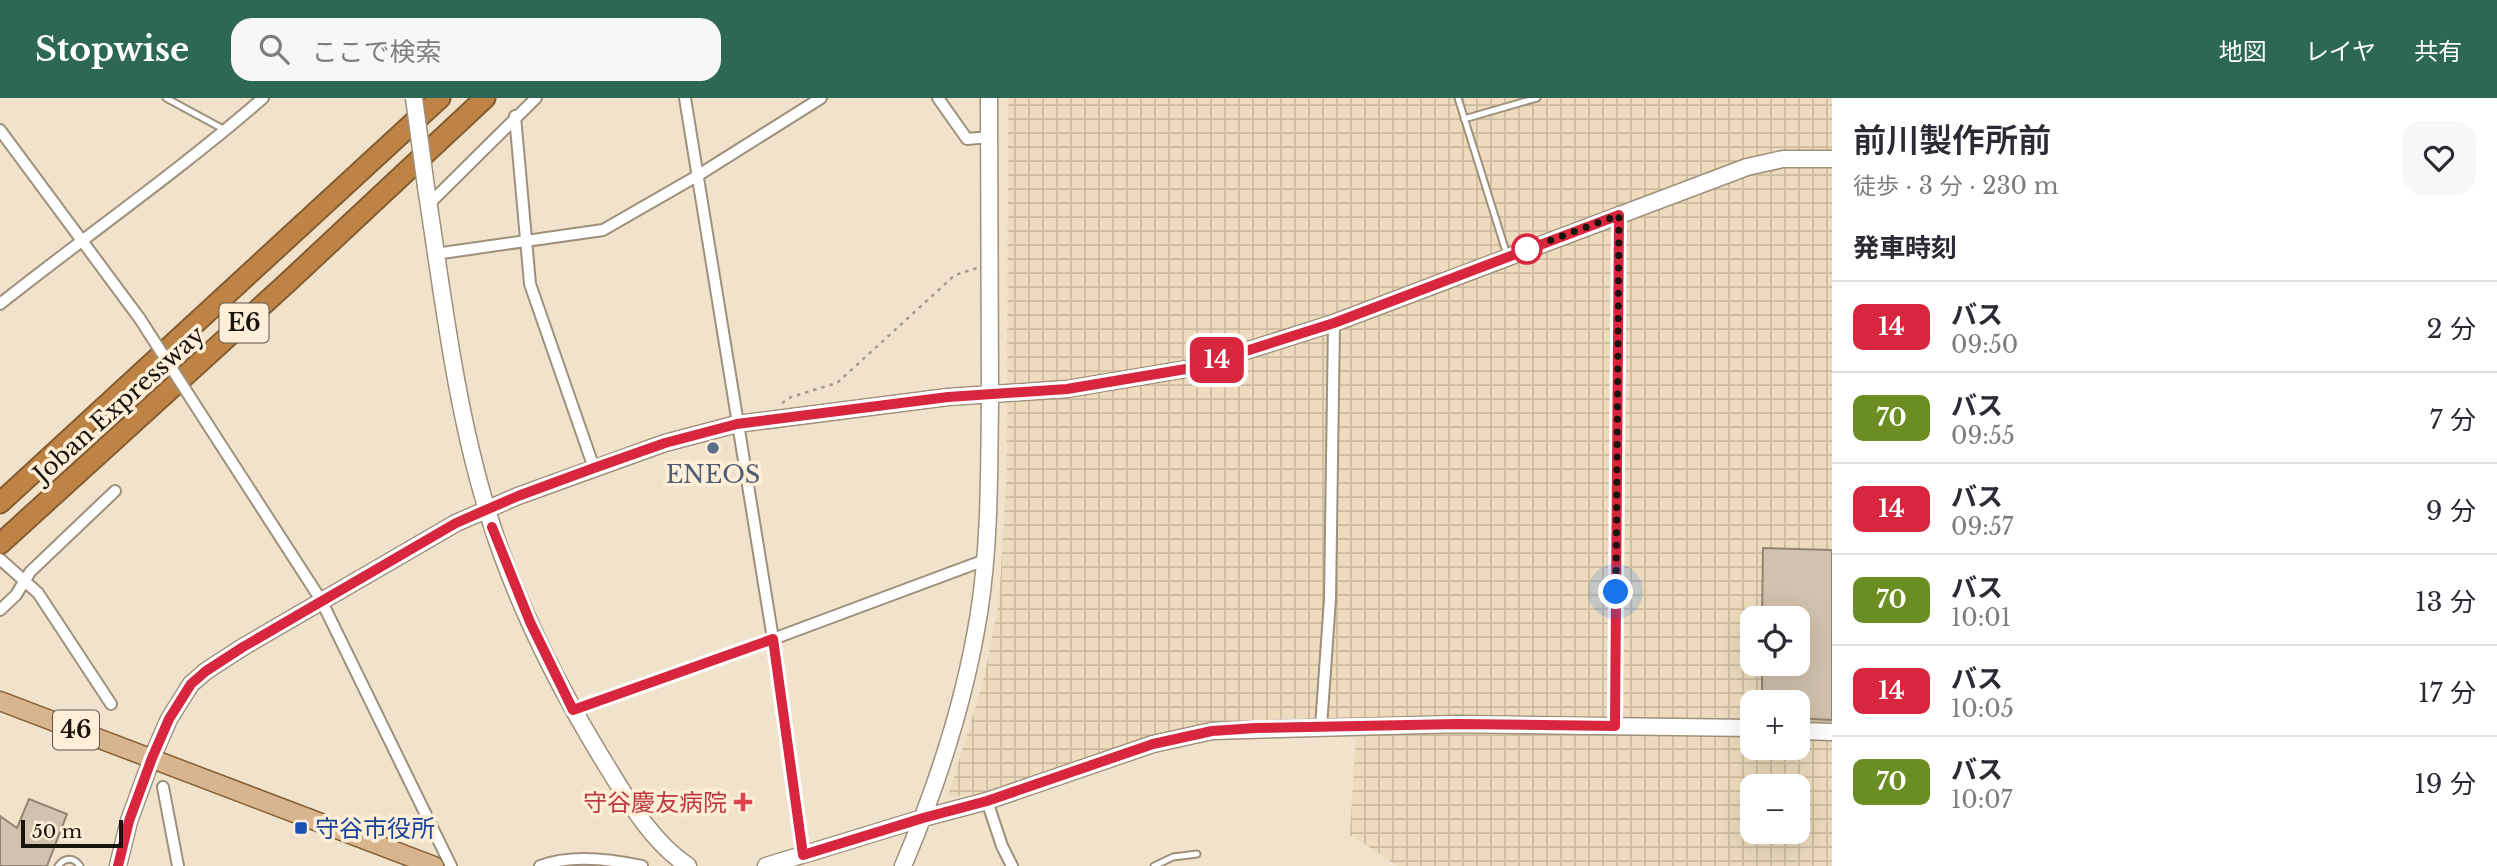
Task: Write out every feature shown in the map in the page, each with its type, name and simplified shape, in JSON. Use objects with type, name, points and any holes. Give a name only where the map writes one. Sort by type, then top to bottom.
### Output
[{"type":"highway","name":"Joban Expressway","points":[[0,503],[440,98]]},
{"type":"highway","name":"Joban Expressway","points":[[0,544],[287,283],[485,98]]},
{"type":"main road","name":"46","points":[[0,701],[152,758],[408,862],[434,866]]},
{"type":"street","points":[[0,304],[81,239],[226,131],[263,98]]},
{"type":"street","points":[[414,98],[435,254],[465,428],[486,510],[530,622],[573,710],[635,811],[669,853],[688,866]]},
{"type":"street","points":[[428,196],[536,98]]},
{"type":"street","points":[[685,98],[773,639],[803,855]]},
{"type":"street","points":[[435,254],[604,230],[697,176],[821,98]]},
{"type":"street","points":[[938,98],[967,139],[989,137]]},
{"type":"street","points":[[903,866],[947,753],[980,611],[989,495],[989,98]]},
{"type":"street","points":[[516,116],[530,284],[594,468]]},
{"type":"street","points":[[0,130],[140,319],[321,600],[451,866]]},
{"type":"street","points":[[118,866],[129,821],[152,758],[169,719],[191,684],[206,671],[321,600],[456,523],[486,510],[665,443],[737,424],[948,397],[1067,389],[1192,368],[1334,323],[1747,167],[1783,159],[1832,159]]},
{"type":"street","points":[[1615,726],[1619,215]]},
{"type":"street","points":[[1321,727],[1330,599],[1334,323]]},
{"type":"street","points":[[0,610],[16,595],[21,578],[116,491]]},
{"type":"street","points":[[0,559],[38,593],[111,704]]},
{"type":"street","points":[[573,710],[985,561]]},
{"type":"street","points":[[766,866],[987,801],[1153,744],[1200,734],[1256,728],[1458,724],[1740,728]]},
{"type":"street","points":[[1810,731],[1832,732]]},
{"type":"street","points":[[163,787],[178,866]]},
{"type":"street","points":[[987,801],[1002,846],[1013,866]]},
{"type":"street","points":[[540,866],[582,859],[642,866]]},
{"type":"lane","points":[[166,98],[226,131]]},
{"type":"lane","points":[[1458,98],[1507,256]]},
{"type":"lane","points":[[1464,118],[1537,98]]},
{"type":"lane","points":[[1154,866],[1173,857],[1197,854]]},
{"type":"lane","points":[[58,866],[70,859],[78,862],[80,866]]},
{"type":"path","points":[[780,417],[781,403],[791,397],[837,383],[955,275],[990,264]]},
{"type":"shaded area","points":[[1008,98],[1832,98],[1832,866],[1398,866],[1350,835],[1356,732],[1244,736],[1161,746],[983,793],[948,797],[983,682],[999,603],[1007,470]]},
{"type":"building","points":[[1763,548],[1832,550],[1832,720],[1810,719],[1810,690],[1762,690],[1762,676],[1810,676],[1810,606],[1762,606]]},
{"type":"building","points":[[29,799],[67,814],[47,866],[0,866],[0,816],[17,828]]},
{"type":"bus line","name":"14","points":[[118,866],[122,843],[152,758],[179,700],[191,684],[243,647],[321,600],[456,523],[518,496],[665,443],[737,424],[948,397],[1067,389],[1192,368],[1334,323],[1619,215],[1615,726],[1458,724],[1212,731],[1153,744],[987,801],[803,855],[773,639],[573,710],[530,622],[492,527]]},
{"type":"place","name":"ENEOS","points":[[713,448]]},
{"type":"place","name":"守谷慶友病院","points":[[743,802]]},
{"type":"place","name":"守谷市役所","points":[[301,828]]},
{"type":"route","points":[[1527,249],[1619,215],[1616,592]]}]
